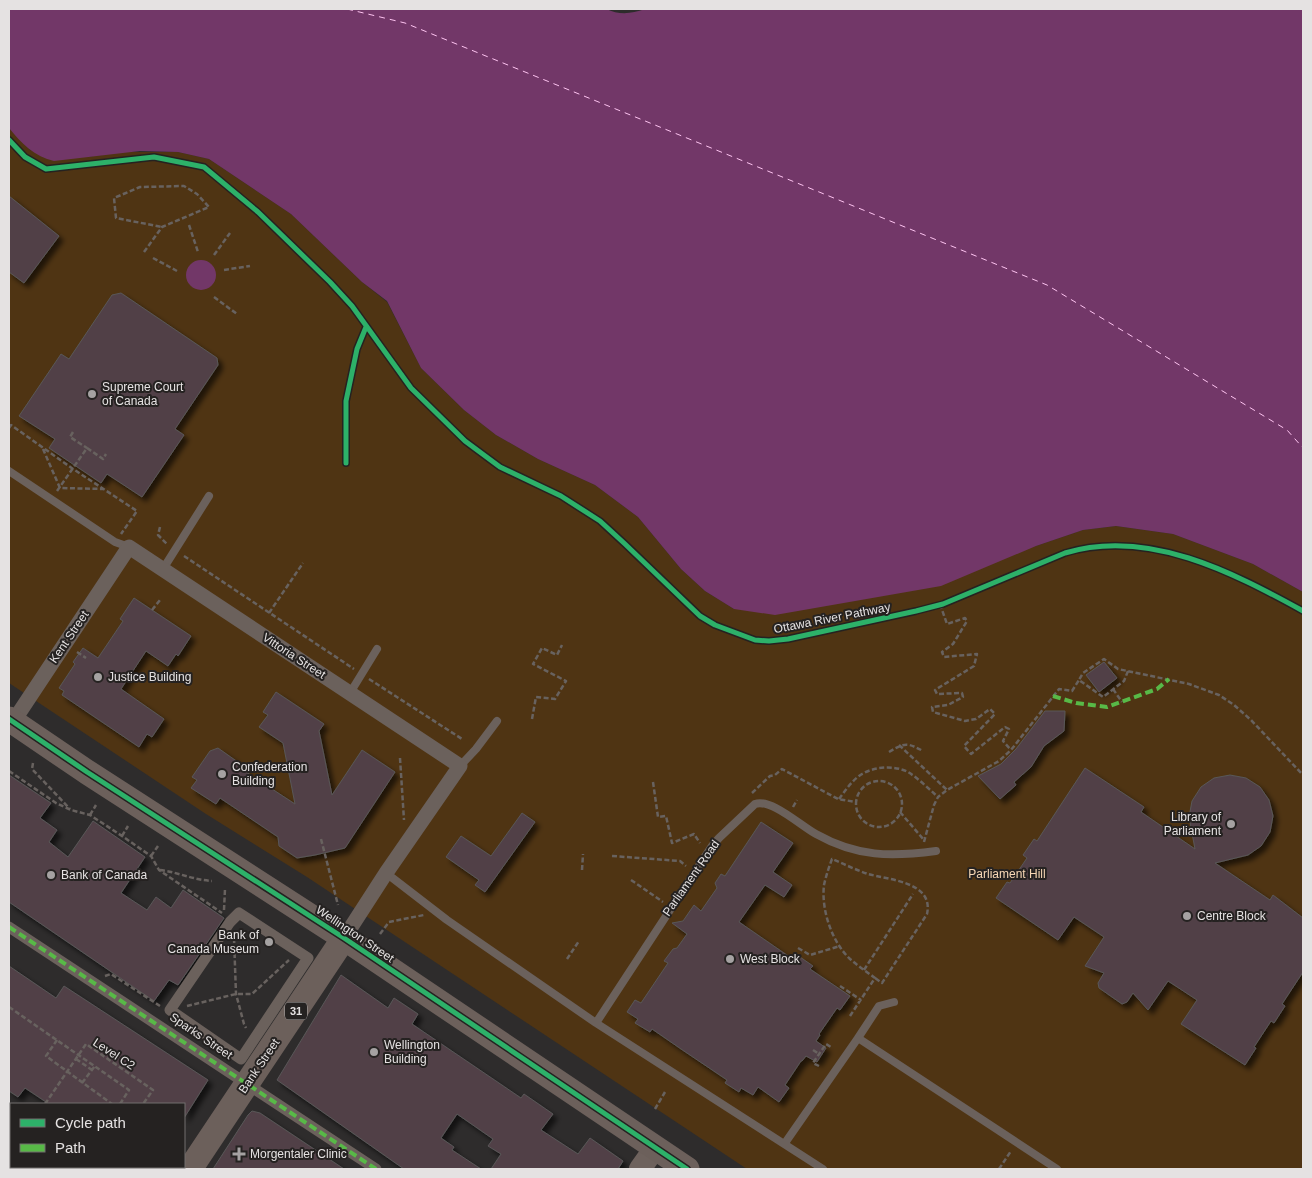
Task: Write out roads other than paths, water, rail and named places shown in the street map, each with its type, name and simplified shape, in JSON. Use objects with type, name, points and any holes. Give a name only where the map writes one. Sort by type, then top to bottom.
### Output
[{"type":"main road","name":"Wellington Street","points":[[10,723],[344,938],[687,1169]]},
{"type":"main road","name":"Bank Street","points":[[190,1169],[344,938]]},
{"type":"main road","points":[[640,1169],[655,1148]]},
{"type":"street","name":"Vittoria Street","points":[[124,542],[163,570],[460,766]]},
{"type":"street","name":"Kent Street","points":[[10,723],[124,542]]},
{"type":"street","points":[[344,938],[386,872],[460,766]]},
{"type":"street","points":[[239,913],[308,958],[241,1059],[170,1010],[230,922],[239,913]]},
{"type":"street","name":"Sparks Street","points":[[9,927],[376,1169]]},
{"type":"lane","points":[[9,471],[115,542],[124,542]]},
{"type":"lane","points":[[163,570],[209,496]]},
{"type":"lane","points":[[350,693],[377,649]]},
{"type":"lane","points":[[460,766],[476,749],[497,721]]},
{"type":"lane","name":"Parliament Road","points":[[596,1022],[671,907],[719,838],[752,806],[759,802],[769,804],[811,831],[843,846],[889,856],[936,851]]},
{"type":"lane","points":[[386,872],[447,920],[596,1022],[824,1169]]},
{"type":"lane","points":[[785,1143],[879,1006],[894,1002]]},
{"type":"lane","points":[[858,1038],[1057,1169]]},
{"type":"place","name":"Supreme Court of Canada","points":[[92,394]]},
{"type":"place","name":"Justice Building","points":[[98,677]]},
{"type":"place","name":"Confederation Building","points":[[222,774]]},
{"type":"place","name":"Library of Parliament","points":[[1231,824]]},
{"type":"place","name":"Bank of Canada","points":[[51,875]]},
{"type":"place","name":"Centre Block","points":[[1187,916]]},
{"type":"place","name":"Bank of Canada Museum","points":[[269,942]]},
{"type":"place","name":"West Block","points":[[730,959]]},
{"type":"place","name":"Wellington Building","points":[[374,1052]]},
{"type":"place","name":"Morgentaler Clinic","points":[[239,1154]]},
{"type":"park label","name":"Parliament Hill","points":[[1007,874]]}]
